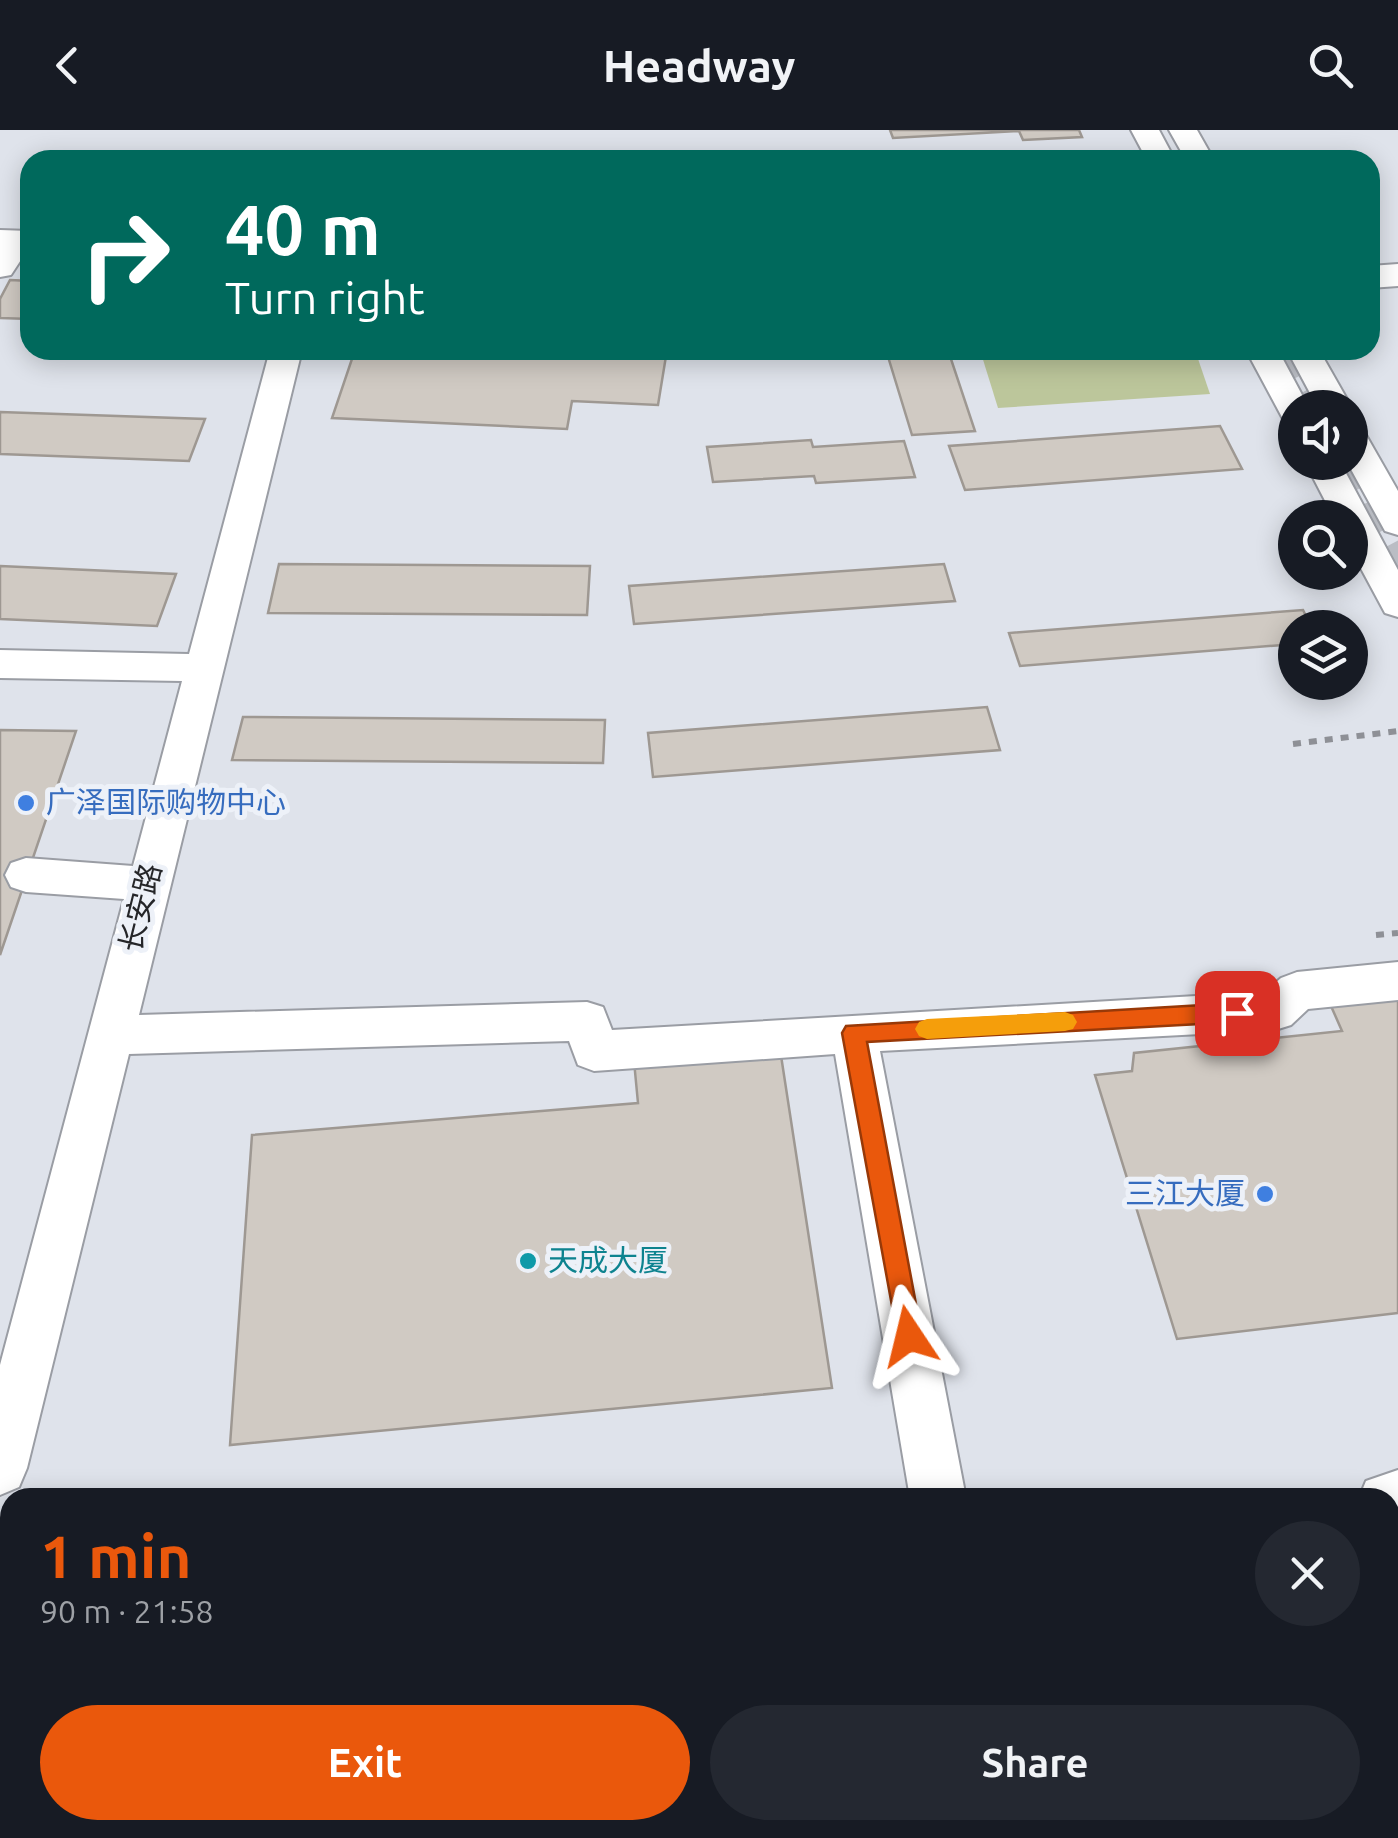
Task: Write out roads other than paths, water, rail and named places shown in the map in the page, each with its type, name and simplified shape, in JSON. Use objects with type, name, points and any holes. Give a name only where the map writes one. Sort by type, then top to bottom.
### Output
[{"type":"street","name":"长安路","points":[[0,1468],[283,360]]},
{"type":"street","points":[[1267,360],[1283,390]]},
{"type":"street","points":[[1309,360],[1325,390]]},
{"type":"street","points":[[1368,469],[1398,523]]},
{"type":"street","points":[[1332,480],[1398,604]]},
{"type":"street","points":[[0,664],[203,668]]},
{"type":"street","points":[[26,875],[147,884]]},
{"type":"street","points":[[110,1035],[587,1021],[594,1051],[1275,1010],[1297,990],[1398,981]]},
{"type":"street","points":[[854,1033],[936,1488]]},
{"type":"tunnel","points":[[1285,360],[1301,390]]},
{"type":"tunnel","points":[[1351,480],[1392,558]]},
{"type":"tunnel","points":[[1391,556],[1398,569]]},
{"type":"place","name":"广泽国际购物中心","points":[[26,803]]},
{"type":"place","name":"三江大厦","points":[[1265,1194]]},
{"type":"place","name":"天成大厦","points":[[528,1261]]}]
